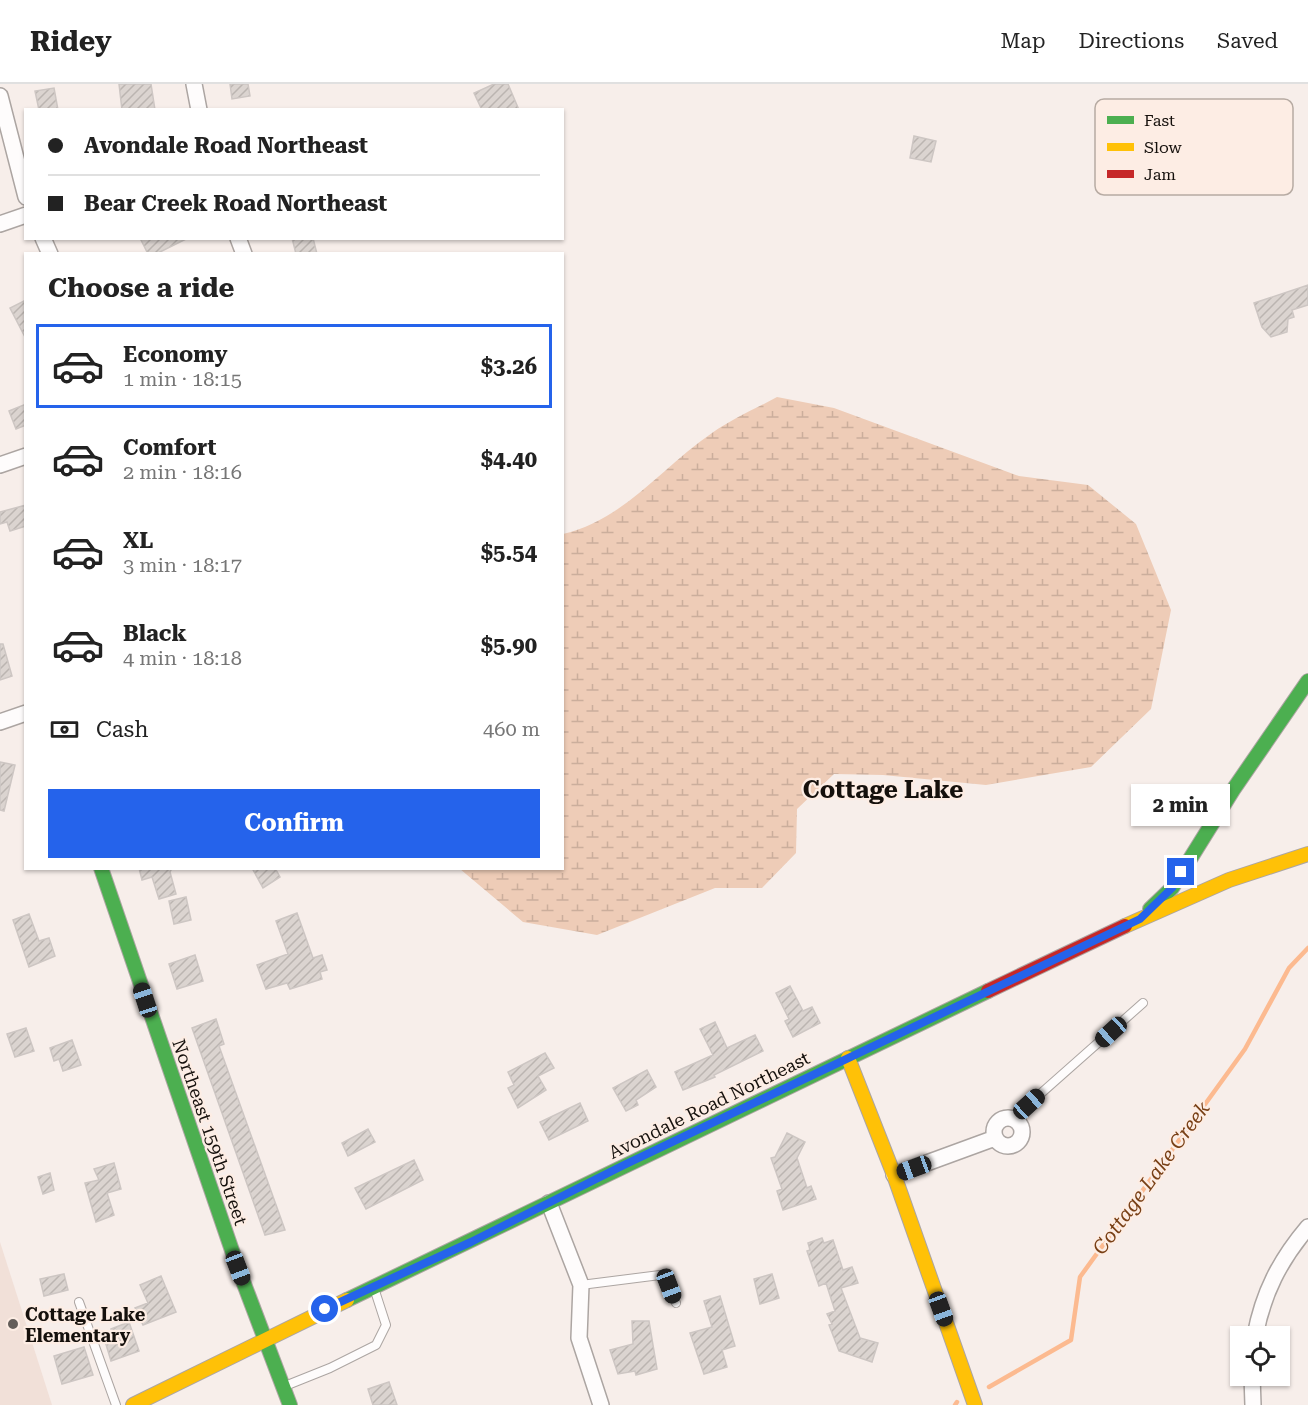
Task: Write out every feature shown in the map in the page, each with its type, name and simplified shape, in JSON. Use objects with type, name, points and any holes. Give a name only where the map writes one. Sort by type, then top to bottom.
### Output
[{"type":"main road","points":[[1140,919],[1172,888],[1233,790],[1308,681]]},
{"type":"main road","name":"Avondale Road Northeast","points":[[133,1405],[266,1338],[1140,919],[1229,879],[1308,854]]},
{"type":"main road","name":"Northeast 159th Street","points":[[102,870],[231,1246],[290,1405]]},
{"type":"main road","points":[[848,1058],[894,1175],[975,1405]]},
{"type":"street","points":[[194,84],[199,108]]},
{"type":"street","points":[[0,96],[24,188]]},
{"type":"street","points":[[0,224],[24,216]]},
{"type":"street","points":[[0,465],[24,457]]},
{"type":"street","points":[[0,722],[24,713]]},
{"type":"street","points":[[1012,1119],[1021,1128],[1018,1142],[1006,1146],[995,1138],[994,1129],[999,1122],[1012,1119]]},
{"type":"street","points":[[894,1175],[995,1138]]},
{"type":"street","points":[[549,1203],[581,1285],[579,1338],[601,1405]]},
{"type":"street","points":[[1257,1326],[1260,1307],[1272,1277],[1289,1249],[1308,1227]]},
{"type":"street","points":[[1252,1386],[1253,1405]]},
{"type":"lane","points":[[1012,1119],[1143,1003]]},
{"type":"lane","points":[[581,1285],[660,1275],[665,1279],[676,1303]]},
{"type":"lane","points":[[283,1387],[330,1368],[375,1345],[386,1324],[373,1287]]},
{"type":"lane","points":[[80,1302],[116,1405]]},
{"type":"shaded area","name":"Cottage Lake Elementary","points":[[0,1242],[52,1405],[0,1405]]},
{"type":"green space","points":[[777,397],[834,408],[1019,476],[1088,485],[1136,524],[1171,610],[1151,709],[1091,767],[986,785],[883,775],[834,774],[797,809],[796,853],[762,888],[715,888],[597,935],[523,922],[461,870],[564,870],[564,534],[585,527],[624,505],[712,433]]},
{"type":"building","points":[[119,84],[151,84],[155,108],[122,108]]},
{"type":"building","points":[[230,84],[248,84],[250,96],[232,99]]},
{"type":"building","points":[[494,84],[508,84],[518,108],[481,108],[474,93]]},
{"type":"building","points":[[54,88],[58,108],[39,108],[35,91]]},
{"type":"building","points":[[914,136],[936,141],[931,162],[910,158]]},
{"type":"building","points":[[141,240],[184,240],[160,252],[147,252]]},
{"type":"building","points":[[292,240],[314,240],[316,252],[296,252]]},
{"type":"building","points":[[1308,285],[1308,305],[1292,310],[1294,317],[1288,319],[1287,332],[1271,337],[1262,327],[1254,303]]},
{"type":"building","points":[[24,301],[24,335],[10,308]]},
{"type":"building","points":[[24,405],[24,426],[16,429],[9,411]]},
{"type":"building","points":[[24,506],[24,527],[10,531],[7,522],[0,524],[0,512]]},
{"type":"building","points":[[0,644],[3,644],[12,676],[0,680]]},
{"type":"building","points":[[0,762],[15,765],[4,811],[0,810]]},
{"type":"building","points":[[140,870],[171,870],[176,894],[159,899],[152,877],[142,880]]},
{"type":"building","points":[[253,870],[276,870],[280,877],[263,888]]},
{"type":"building","points":[[186,897],[191,920],[174,924],[169,901]]},
{"type":"building","points":[[297,913],[313,958],[322,955],[327,970],[320,972],[322,979],[290,989],[287,983],[266,989],[257,965],[288,954],[276,921]]},
{"type":"building","points":[[29,914],[39,941],[49,938],[55,956],[29,967],[13,920]]},
{"type":"building","points":[[195,955],[203,981],[177,989],[169,964]]},
{"type":"building","points":[[790,986],[803,1011],[812,1007],[820,1023],[793,1037],[785,1021],[789,1019],[776,993]]},
{"type":"building","points":[[216,1019],[224,1044],[219,1046],[285,1230],[265,1235],[192,1028]]},
{"type":"building","points":[[715,1022],[727,1048],[755,1035],[763,1051],[714,1075],[715,1077],[683,1090],[675,1072],[713,1055],[700,1029]]},
{"type":"building","points":[[26,1028],[34,1051],[15,1057],[7,1034]]},
{"type":"building","points":[[72,1040],[81,1065],[63,1071],[59,1059],[54,1061],[50,1048]]},
{"type":"building","points":[[545,1053],[554,1068],[538,1076],[546,1090],[518,1108],[508,1088],[514,1085],[508,1072]]},
{"type":"building","points":[[647,1070],[656,1087],[636,1100],[638,1105],[626,1111],[613,1088]]},
{"type":"building","points":[[580,1103],[588,1121],[549,1140],[540,1122]]},
{"type":"building","points":[[368,1129],[375,1142],[348,1156],[342,1143]]},
{"type":"building","points":[[787,1133],[805,1142],[797,1158],[807,1188],[811,1186],[816,1199],[783,1210],[777,1191],[782,1189],[771,1158],[775,1157]]},
{"type":"building","points":[[414,1160],[423,1180],[366,1209],[355,1188]]},
{"type":"building","points":[[114,1163],[121,1189],[107,1193],[114,1215],[96,1222],[85,1183],[99,1180],[94,1169]]},
{"type":"building","points":[[50,1173],[54,1190],[43,1194],[38,1177]]},
{"type":"building","points":[[822,1238],[824,1243],[833,1240],[843,1270],[852,1267],[858,1283],[841,1288],[860,1338],[878,1343],[872,1362],[839,1351],[827,1314],[835,1311],[826,1283],[819,1286],[807,1251],[810,1250],[808,1243]]},
{"type":"building","points":[[64,1274],[68,1290],[44,1296],[40,1279]]},
{"type":"building","points":[[772,1274],[779,1298],[760,1304],[754,1279]]},
{"type":"building","points":[[161,1276],[176,1312],[143,1325],[135,1308],[148,1303],[140,1285]]},
{"type":"building","points":[[720,1296],[735,1346],[722,1350],[727,1367],[704,1374],[690,1333],[712,1327],[704,1301]]},
{"type":"building","points":[[632,1321],[649,1321],[657,1369],[636,1375],[635,1371],[618,1374],[610,1350],[633,1344]]},
{"type":"building","points":[[129,1322],[139,1351],[111,1361],[105,1341],[114,1338],[111,1329]]},
{"type":"building","points":[[84,1347],[93,1375],[62,1384],[54,1356]]},
{"type":"building","points":[[389,1382],[397,1405],[373,1405],[368,1389]]},
{"type":"waterway","name":"Cottage Lake Creek","points":[[989,1387],[1071,1340],[1080,1277],[1245,1049],[1289,968],[1308,948]]},
{"type":"traffic: fast","points":[[1150,909],[1172,888],[1233,790],[1308,681]]},
{"type":"traffic: fast","points":[[102,870],[238,1268],[290,1405]]},
{"type":"traffic: fast","points":[[347,1300],[988,991]]},
{"type":"traffic: slow","points":[[1125,926],[1229,880],[1308,854]]},
{"type":"traffic: slow","points":[[848,1058],[894,1175],[975,1405]]},
{"type":"traffic: slow","points":[[133,1405],[347,1300]]},
{"type":"traffic: jam","points":[[988,991],[1125,926]]},
{"type":"place","name":"Cottage Lake Elementary","points":[[13,1324]]},
{"type":"district","name":"Cottage Lake","points":[[883,790]]},
{"type":"route","points":[[325,1309],[471,1242],[624,1165],[1140,919],[1172,888],[1181,872]]}]
